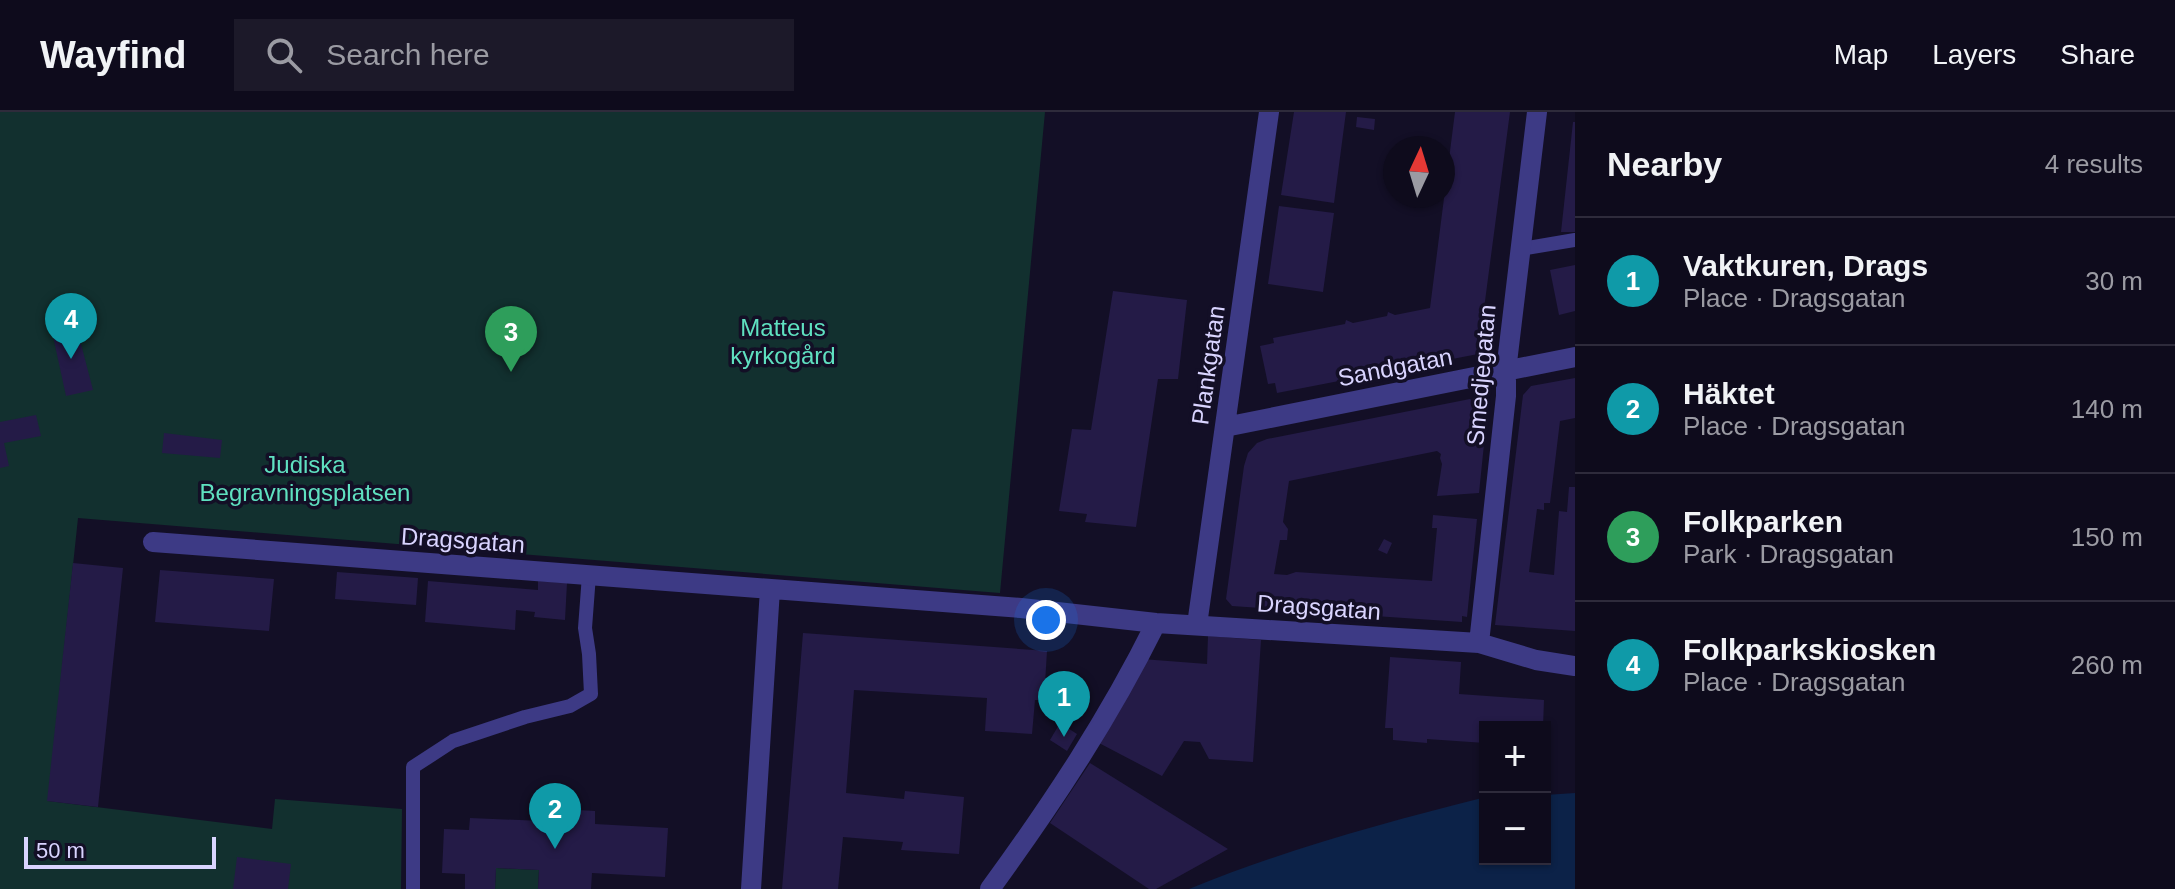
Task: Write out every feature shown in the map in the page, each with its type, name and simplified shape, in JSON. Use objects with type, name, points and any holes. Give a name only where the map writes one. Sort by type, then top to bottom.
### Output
[{"type":"street","name":"Plankgatan","points":[[1197,625],[1269,112]]},
{"type":"street","name":"Smedjegatan","points":[[1479,643],[1506,396],[1506,371],[1537,112]]},
{"type":"street","name":"Sandgatan","points":[[1225,427],[1575,357]]},
{"type":"street","name":"Dragsgatan","points":[[153,542],[1021,608],[1156,623],[1479,643],[1536,660],[1575,666]]},
{"type":"street","points":[[751,889],[770,589]]},
{"type":"street","points":[[990,889],[1087,750],[1156,623]]},
{"type":"lane","points":[[1521,249],[1575,240]]},
{"type":"lane","points":[[413,889],[413,767],[453,741],[570,706],[591,694],[585,628],[589,575]]},
{"type":"green space","name":"Matteus kyrkogård","points":[[0,112],[1045,112],[1000,593],[78,518],[48,801],[272,829],[275,799],[402,809],[401,889],[0,889]]},
{"type":"green space","points":[[496,868],[539,870],[538,889],[495,889]]},
{"type":"water","points":[[1575,793],[1575,889],[1189,889],[1334,838],[1479,799],[1479,865],[1551,865],[1551,795]]},
{"type":"building","points":[[1294,112],[1346,112],[1334,203],[1281,195]]},
{"type":"building","points":[[1455,112],[1510,112],[1478,354],[1277,393],[1275,383],[1268,384],[1260,346],[1274,343],[1273,338],[1345,324],[1346,320],[1353,323],[1387,316],[1388,312],[1395,315],[1430,308],[1443,208],[1455,208],[1455,136],[1452,136]]},
{"type":"building","points":[[1357,117],[1375,119],[1374,130],[1356,127]]},
{"type":"building","points":[[1573,122],[1575,232],[1561,232]]},
{"type":"building","points":[[1279,206],[1334,213],[1323,292],[1268,284]]},
{"type":"building","points":[[1575,265],[1575,311],[1559,315],[1550,270]]},
{"type":"building","points":[[1113,291],[1187,300],[1178,379],[1158,379],[1136,527],[1085,522],[1087,514],[1059,511],[1072,429],[1091,430]]},
{"type":"building","points":[[75,321],[93,390],[66,396],[51,327]]},
{"type":"building","points":[[1575,378],[1575,418],[1560,421],[1550,503],[1544,503],[1544,510],[1537,509],[1529,572],[1554,575],[1559,511],[1567,512],[1569,487],[1575,487],[1575,631],[1495,625],[1523,395],[1531,386]]},
{"type":"building","points":[[1470,399],[1487,415],[1479,493],[1437,496],[1442,464],[1441,454],[1437,451],[1289,481],[1283,522],[1288,529],[1287,540],[1280,540],[1274,574],[1296,572],[1432,581],[1437,528],[1432,528],[1433,515],[1477,519],[1467,617],[1462,616],[1462,622],[1232,606],[1226,599],[1244,466],[1248,453],[1257,443]]},
{"type":"building","points":[[36,415],[41,436],[4,443],[9,466],[0,468],[0,422]]},
{"type":"building","points":[[164,433],[222,440],[220,458],[162,453]]},
{"type":"building","points":[[1384,539],[1392,543],[1387,554],[1378,550]]},
{"type":"building","points":[[73,563],[123,568],[98,807],[47,801]]},
{"type":"building","points":[[160,570],[274,579],[269,631],[155,622]]},
{"type":"building","points":[[337,572],[418,578],[416,605],[335,599]]},
{"type":"building","points":[[428,581],[538,590],[538,581],[567,583],[565,620],[534,617],[535,612],[516,610],[515,630],[425,622]]},
{"type":"building","points":[[803,633],[1047,651],[1044,700],[1035,700],[1032,734],[985,731],[987,698],[854,690],[846,793],[904,799],[905,791],[964,797],[959,854],[901,850],[903,842],[843,837],[838,889],[782,889]]},
{"type":"building","points":[[1208,636],[1261,640],[1253,762],[1209,759],[1200,742],[1184,741],[1162,776],[1099,743],[1142,659],[1207,664]]},
{"type":"building","points":[[1390,657],[1461,662],[1459,694],[1544,700],[1543,721],[1479,721],[1479,743],[1393,740],[1393,728],[1385,728]]},
{"type":"building","points":[[1060,723],[1077,734],[1067,751],[1050,740]]},
{"type":"building","points":[[1090,763],[1228,849],[1156,889],[1149,889],[1050,823]]},
{"type":"building","points":[[542,808],[595,811],[595,824],[668,828],[665,877],[592,873],[591,889],[538,889],[539,870],[496,868],[495,889],[465,889],[465,874],[442,873],[444,829],[469,830],[470,818],[542,821]]},
{"type":"building","points":[[237,857],[291,864],[288,889],[233,889]]},
{"type":"place","name":"Folkparkskiosken","points":[[71,359]]},
{"type":"place","name":"Folkparken","points":[[511,372]]},
{"type":"place","name":"Vaktkuren, Drags","points":[[1064,737]]},
{"type":"place","name":"Häktet","points":[[555,849]]},
{"type":"park label","name":"Judiska Begravningsplatsen","points":[[305,478]]}]
